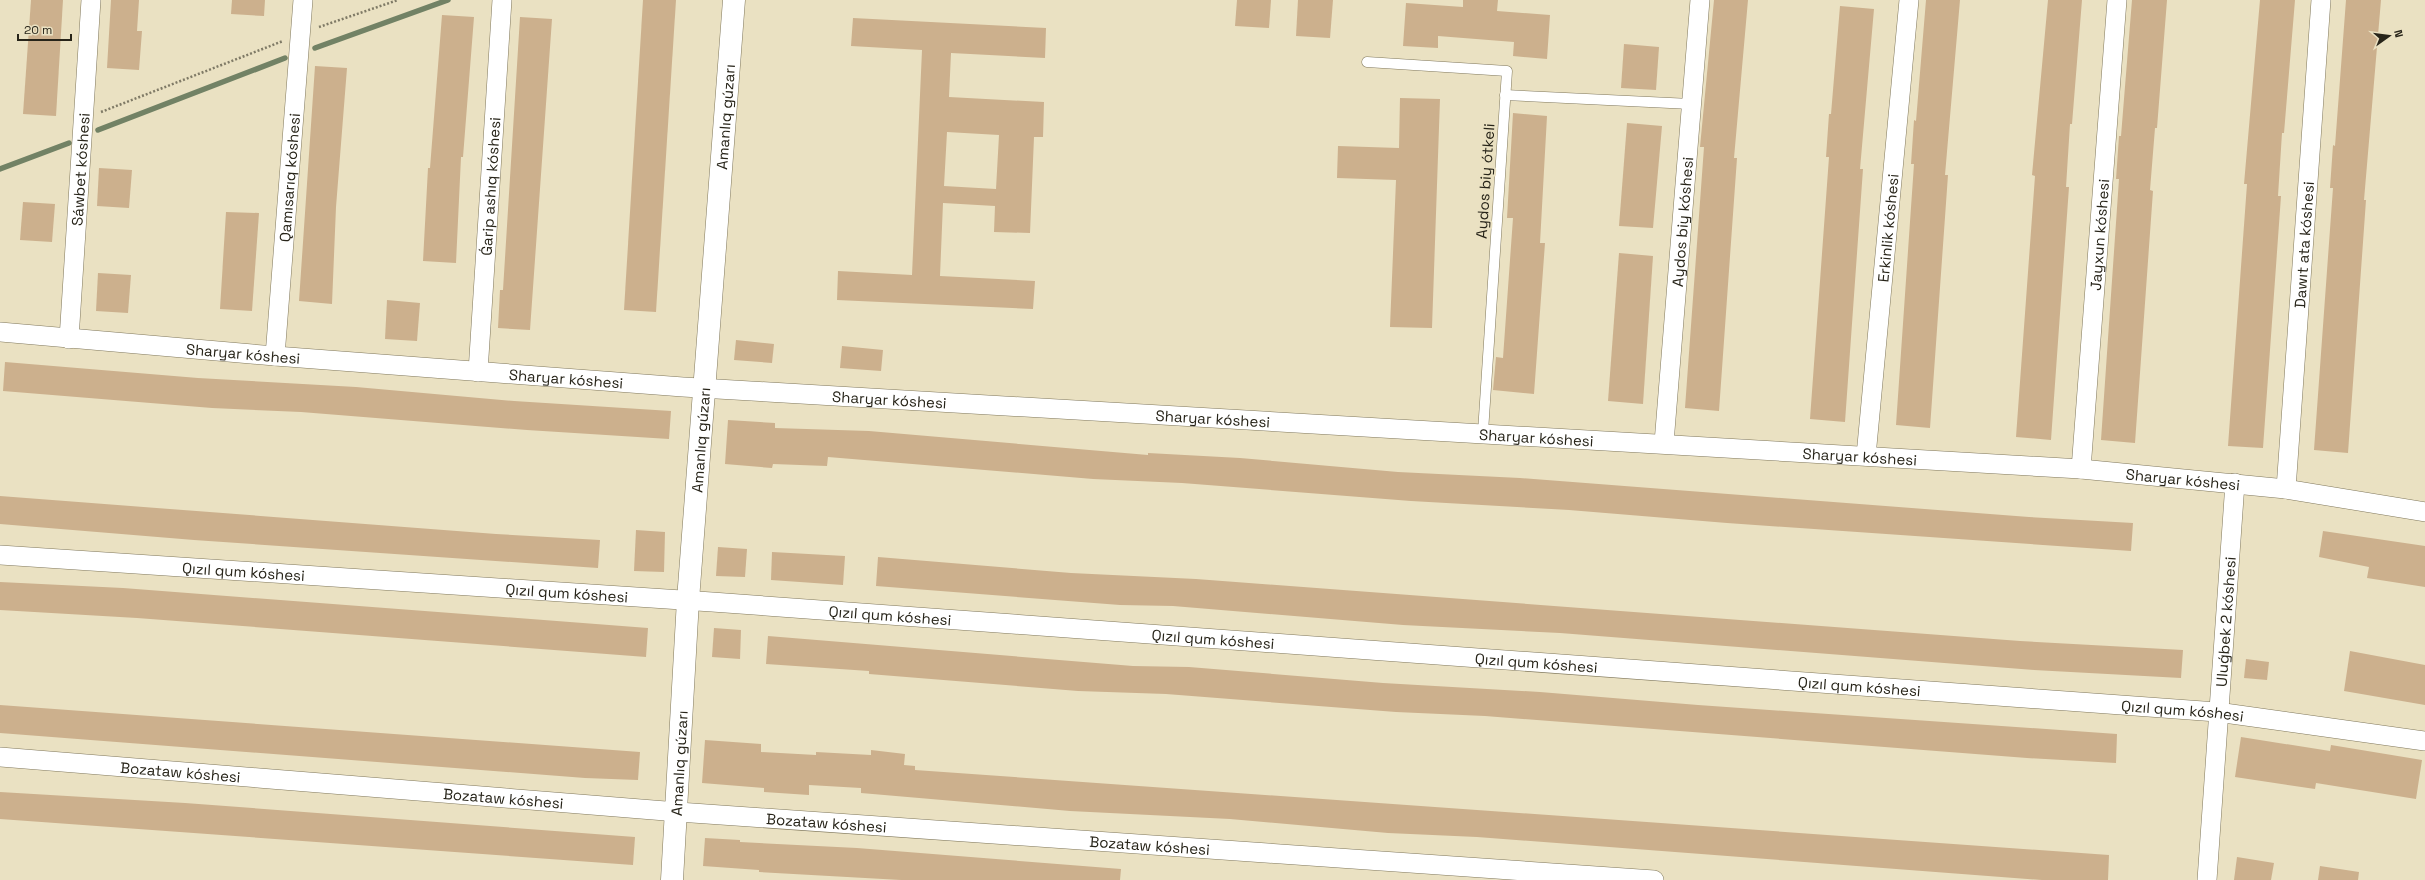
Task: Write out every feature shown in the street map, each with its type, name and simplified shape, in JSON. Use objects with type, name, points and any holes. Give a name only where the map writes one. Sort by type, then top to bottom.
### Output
[{"type":"street","name":"Sáwbet kóshesi","points":[[69,339],[91,0]]},
{"type":"street","name":"Qamısarıq kóshesi","points":[[275,356],[303,0]]},
{"type":"street","name":"Ǵarip ashıq kóshesi","points":[[478,372],[502,0]]},
{"type":"street","name":"Amanlıq gúzarı","points":[[672,880],[678,812],[688,600],[734,0]]},
{"type":"street","name":"Aydos biy kóshesi","points":[[1664,443],[1700,0]]},
{"type":"street","name":"Erkinlik kóshesi","points":[[1866,456],[1909,0]]},
{"type":"street","name":"Jayxun kóshesi","points":[[2081,469],[2117,0]]},
{"type":"street","name":"Dawıt ata kóshesi","points":[[2286,489],[2321,0]]},
{"type":"street","name":"Sharyar kóshesi","points":[[0,332],[69,339],[478,372],[705,387],[1483,432],[2081,469],[2286,489],[2425,512]]},
{"type":"street","name":"Uluǵbek 2 kóshesi","points":[[2207,880],[2217,712],[2234,483]]},
{"type":"street","name":"Qızıl qum kóshesi","points":[[0,555],[688,600],[2217,712],[2425,741]]},
{"type":"street","name":"Bozataw kóshesi","points":[[0,757],[678,812],[1654,880]]},
{"type":"lane","name":"Aydos biy ótkeli","points":[[1367,62],[1507,71],[1483,432]]},
{"type":"lane","points":[[1506,95],[1691,104]]},
{"type":"path","points":[[83,120],[301,33],[398,0]]},
{"type":"building","points":[[31,0],[63,0],[56,116],[23,114]]},
{"type":"building","points":[[111,0],[139,0],[137,31],[142,31],[139,70],[107,68]]},
{"type":"building","points":[[232,0],[265,0],[264,16],[231,14]]},
{"type":"building","points":[[643,0],[676,0],[656,312],[624,310]]},
{"type":"building","points":[[1237,0],[1271,0],[1269,28],[1235,26]]},
{"type":"building","points":[[1298,0],[1333,0],[1330,38],[1296,36]]},
{"type":"building","points":[[1463,0],[1498,0],[1497,11],[1550,15],[1547,59],[1513,56],[1514,42],[1438,36],[1438,48],[1403,46],[1406,3],[1463,7]]},
{"type":"building","points":[[1714,0],[1748,0],[1734,158],[1737,158],[1719,411],[1685,408],[1704,147],[1700,147]]},
{"type":"building","points":[[1926,0],[1960,0],[1945,175],[1948,175],[1930,428],[1896,425],[1914,164],[1911,164],[1914,120],[1916,121]]},
{"type":"building","points":[[2048,0],[2082,0],[2072,124],[2070,124],[2066,187],[2069,187],[2051,440],[2016,437],[2035,176],[2032,175]]},
{"type":"building","points":[[2132,0],[2167,0],[2157,128],[2155,128],[2150,190],[2153,191],[2135,443],[2101,440],[2119,179],[2116,179],[2119,136],[2121,136]]},
{"type":"building","points":[[2260,0],[2295,0],[2284,133],[2282,133],[2278,196],[2281,196],[2263,448],[2228,446],[2247,184],[2244,184]]},
{"type":"building","points":[[2346,0],[2381,0],[2364,200],[2366,200],[2348,453],[2314,450],[2333,188],[2330,188],[2333,145],[2335,146]]},
{"type":"building","points":[[1840,6],[1874,9],[1860,169],[1863,169],[1845,422],[1810,419],[1829,157],[1826,157],[1829,114],[1831,114]]},
{"type":"building","points":[[442,15],[474,17],[463,157],[461,157],[456,263],[423,261],[428,168],[430,168]]},
{"type":"building","points":[[520,17],[552,19],[530,330],[498,328],[500,290],[503,290]]},
{"type":"building","points":[[853,18],[1046,28],[1045,58],[951,53],[949,97],[1044,102],[1043,137],[1034,137],[1030,233],[994,232],[995,206],[943,203],[940,276],[1035,281],[1033,309],[837,300],[838,271],[912,275],[922,50],[851,46]],"holes":[[[947,132],[999,135],[996,189],[944,186]]]},
{"type":"building","points":[[1624,44],[1659,47],[1656,90],[1621,88]]},
{"type":"building","points":[[315,66],[347,68],[336,207],[332,304],[299,301]]},
{"type":"building","points":[[1400,98],[1440,99],[1432,328],[1390,327],[1396,180],[1337,178],[1338,146],[1399,148]]},
{"type":"building","points":[[1513,113],[1547,116],[1540,243],[1545,243],[1534,394],[1493,390],[1496,357],[1503,358],[1513,218],[1507,218]]},
{"type":"building","points":[[1627,123],[1662,126],[1653,228],[1619,226]]},
{"type":"building","points":[[99,168],[132,170],[129,208],[97,206]]},
{"type":"building","points":[[23,202],[55,204],[52,242],[20,240]]},
{"type":"building","points":[[226,212],[259,213],[252,311],[220,309]]},
{"type":"building","points":[[1619,253],[1653,256],[1643,404],[1608,401]]},
{"type":"building","points":[[98,273],[131,275],[128,313],[96,311]]},
{"type":"building","points":[[387,300],[420,303],[417,341],[385,339]]},
{"type":"building","points":[[736,340],[774,344],[772,363],[734,360]]},
{"type":"building","points":[[842,346],[883,350],[881,371],[840,368]]},
{"type":"building","points":[[5,362],[198,378],[356,387],[514,401],[671,411],[669,439],[527,430],[301,412],[212,408],[3,391]]},
{"type":"building","points":[[728,420],[775,423],[775,428],[869,431],[1148,455],[1148,453],[1240,458],[1398,472],[1520,478],[2029,517],[2133,523],[2131,551],[1727,523],[1569,510],[1411,501],[1182,483],[1093,479],[828,457],[827,466],[773,464],[772,468],[725,464]]},
{"type":"building","points":[[0,496],[496,534],[600,540],[598,568],[194,540],[0,524]]},
{"type":"building","points":[[636,530],[665,532],[664,572],[634,571]]},
{"type":"building","points":[[2323,531],[2425,546],[2425,587],[2367,578],[2369,567],[2319,557]]},
{"type":"building","points":[[718,547],[747,549],[745,577],[716,576]]},
{"type":"building","points":[[772,552],[845,556],[843,585],[771,580]]},
{"type":"building","points":[[878,557],[1071,573],[1196,579],[2020,641],[2183,650],[2181,678],[2034,670],[1560,633],[1403,625],[1173,606],[1120,605],[876,586]]},
{"type":"building","points":[[0,582],[123,588],[648,628],[646,657],[137,618],[0,610]]},
{"type":"building","points":[[714,628],[741,630],[740,659],[712,657]]},
{"type":"building","points":[[768,636],[1133,666],[1189,667],[1383,683],[1540,692],[1698,705],[2117,734],[2116,763],[2027,758],[1485,716],[1396,712],[1166,694],[1078,691],[869,674],[869,671],[766,664]]},
{"type":"building","points":[[2350,651],[2425,665],[2425,705],[2344,691]]},
{"type":"building","points":[[2246,659],[2269,662],[2267,680],[2244,678]]},
{"type":"building","points":[[0,705],[640,752],[638,780],[585,778],[0,733]]},
{"type":"building","points":[[2241,737],[2330,751],[2331,745],[2422,760],[2416,799],[2316,783],[2315,789],[2235,777]]},
{"type":"building","points":[[705,740],[761,744],[761,752],[816,755],[816,752],[871,755],[871,750],[905,754],[904,765],[915,766],[915,770],[2109,855],[2108,880],[2042,880],[1477,837],[1388,833],[1230,819],[1070,811],[861,793],[861,788],[809,785],[809,795],[764,792],[764,788],[702,783]]},
{"type":"building","points":[[0,792],[185,803],[635,837],[633,865],[0,819]]},
{"type":"building","points":[[705,838],[740,840],[740,842],[857,848],[1121,869],[1120,880],[901,880],[759,872],[759,870],[703,866]]},
{"type":"building","points":[[2237,857],[2274,863],[2271,880],[2234,880]]},
{"type":"building","points":[[2320,866],[2359,872],[2358,880],[2318,880]]},
{"type":"waterway","points":[[315,48],[448,0]]},
{"type":"waterway","points":[[98,130],[285,58]]},
{"type":"waterway","points":[[0,169],[69,143]]}]
